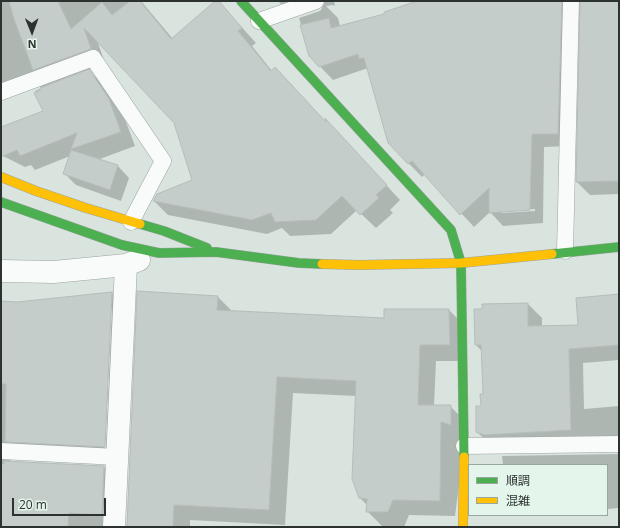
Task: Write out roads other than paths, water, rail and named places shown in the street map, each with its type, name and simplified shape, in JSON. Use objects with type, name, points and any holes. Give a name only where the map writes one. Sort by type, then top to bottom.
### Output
[{"type":"street","points":[[241,1],[451,230],[461,263],[464,446],[463,527]]},
{"type":"street","points":[[1,177],[86,208],[164,231],[216,252]]},
{"type":"street","points":[[1,202],[122,245],[159,253],[216,252],[299,263],[359,265],[461,263],[619,246]]},
{"type":"street","points":[[1,271],[54,272],[126,265],[159,253]]},
{"type":"street","points":[[114,527],[126,265]]},
{"type":"lane","points":[[259,21],[316,1]]},
{"type":"lane","points":[[564,251],[572,1]]},
{"type":"lane","points":[[1,92],[93,58],[163,161],[131,222]]},
{"type":"lane","points":[[464,446],[619,444]]},
{"type":"lane","points":[[1,451],[117,457]]}]
